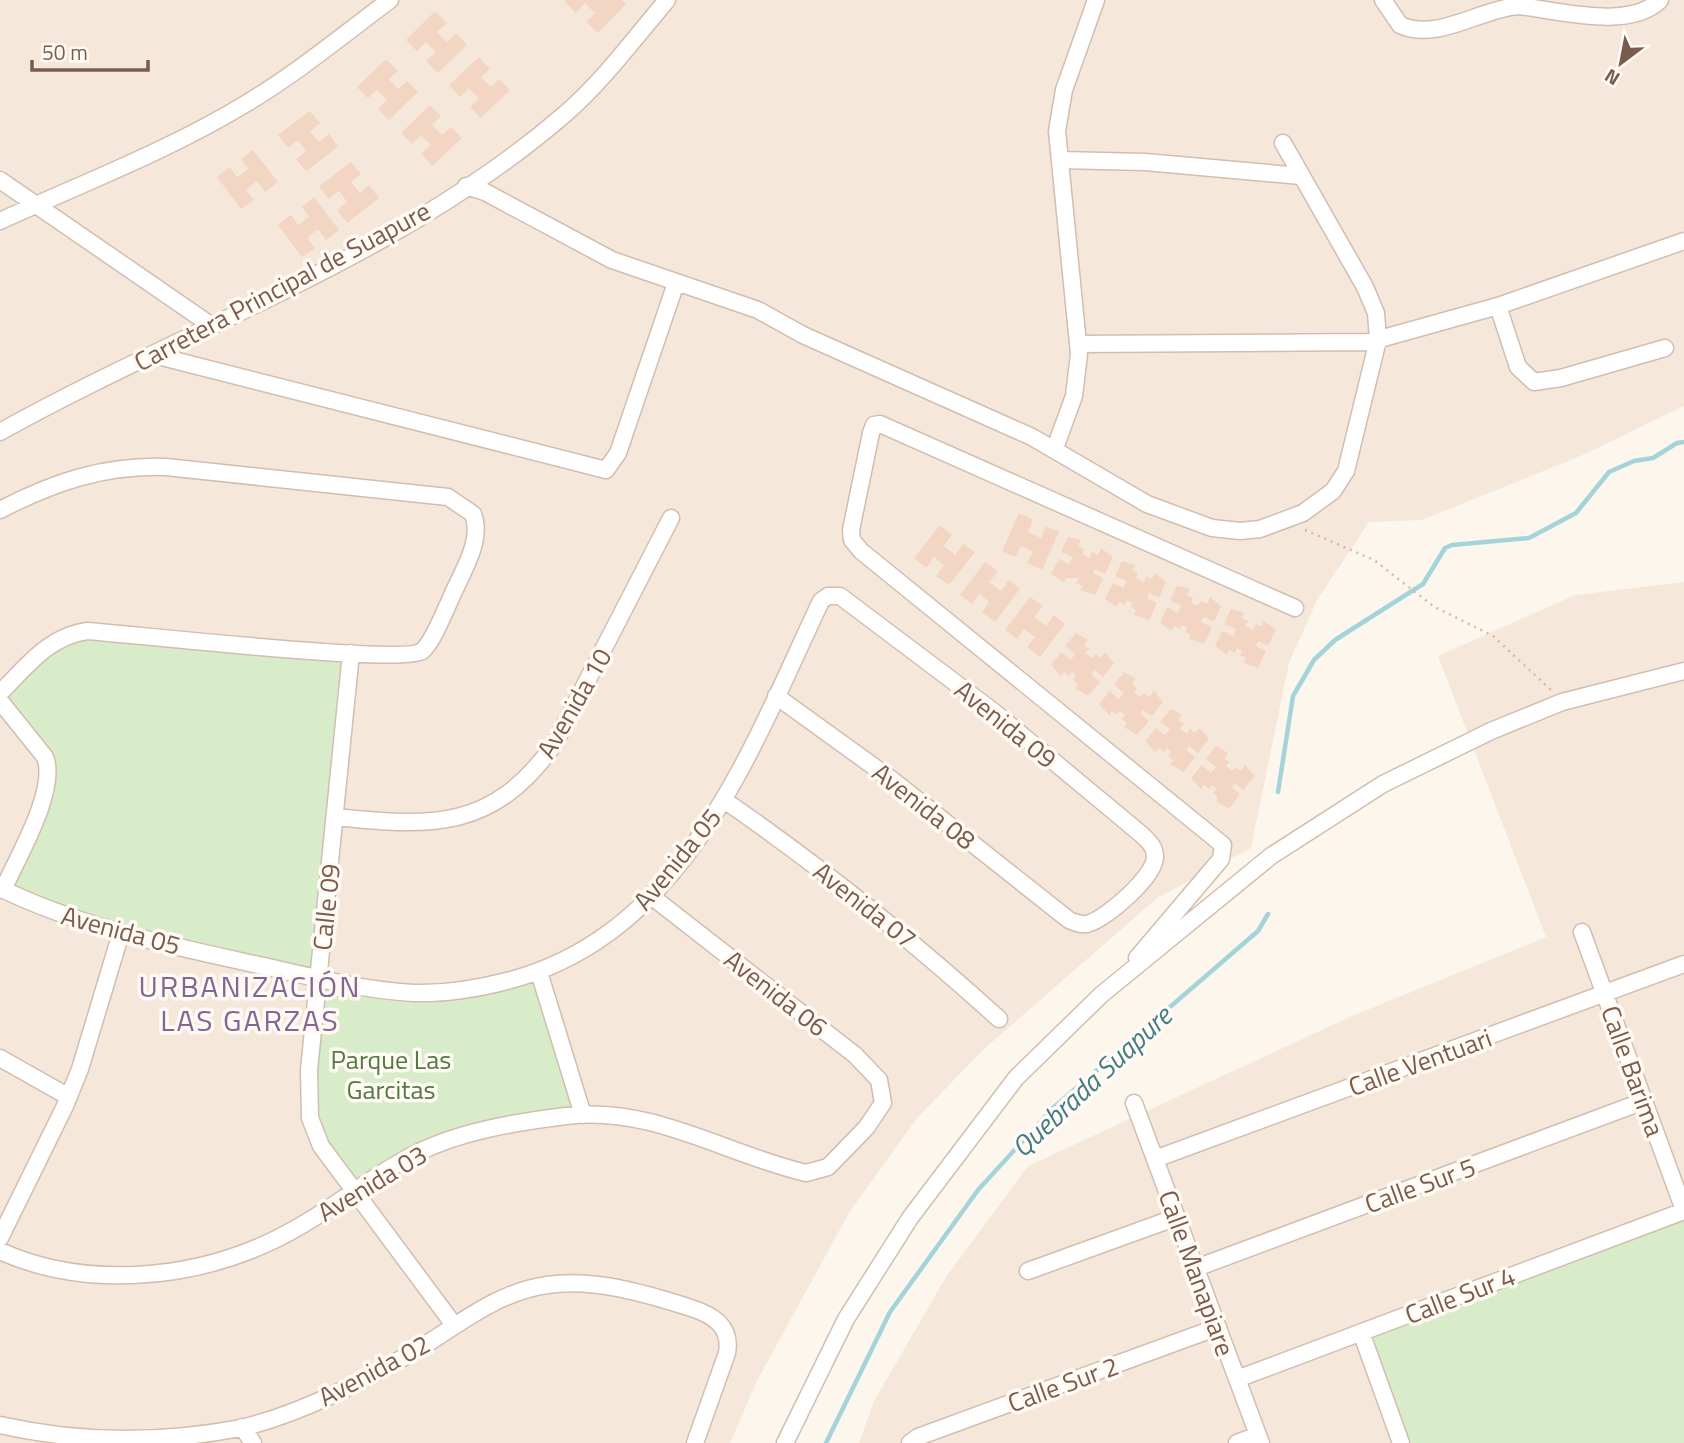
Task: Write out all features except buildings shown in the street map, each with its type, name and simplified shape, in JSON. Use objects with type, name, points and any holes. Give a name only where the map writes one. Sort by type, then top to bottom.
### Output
[{"type":"street","points":[[0,221],[72,192],[156,152],[250,102],[390,0]]},
{"type":"street","name":"Carretera Principal de Suapure","points":[[0,432],[384,239],[466,186],[568,112],[609,69],[667,0]]},
{"type":"street","points":[[1055,448],[1078,377],[1078,344],[1057,131],[1060,108],[1096,0]]},
{"type":"street","points":[[1383,0],[1400,25],[1422,31],[1504,7],[1621,16],[1645,10],[1660,0]]},
{"type":"street","points":[[466,186],[485,192],[611,260],[758,310],[803,335],[1055,448],[1127,495],[1212,528],[1240,531],[1283,522],[1319,503],[1333,492],[1346,471],[1378,340],[1376,313],[1365,287],[1283,143]]},
{"type":"street","points":[[1060,160],[1145,162],[1301,176]]},
{"type":"street","points":[[0,180],[212,326]]},
{"type":"street","points":[[1078,344],[1178,342],[1328,345],[1378,340],[1498,306],[1684,241]]},
{"type":"street","points":[[153,355],[606,470],[611,468],[618,453],[676,283]]},
{"type":"street","points":[[1498,306],[1518,367],[1534,382],[1665,348]]},
{"type":"street","points":[[1123,976],[1221,859],[1223,845],[861,551],[852,540],[851,530],[874,425],[880,424],[1295,608]]},
{"type":"street","points":[[0,510],[78,476],[139,466],[410,491],[448,497],[467,508],[476,523],[472,550],[428,643],[414,654],[351,653],[87,631],[63,636],[50,644],[0,693]]},
{"type":"street","name":"Avenida 10","points":[[335,817],[419,823],[462,816],[485,808],[512,792],[544,759],[561,732],[671,518]]},
{"type":"street","name":"Avenida 05","points":[[2,889],[66,916],[121,933],[388,991],[438,993],[480,988],[539,972],[575,957],[598,942],[651,896],[687,855],[724,800],[821,601],[828,596],[840,596]]},
{"type":"street","name":"Avenida 09","points":[[840,596],[994,712],[1141,834],[1154,851],[1154,865],[1139,884],[1096,920],[1082,925],[1069,920]]},
{"type":"street","name":"Calle 09","points":[[351,653],[309,1070],[310,1118],[321,1146],[454,1325]]},
{"type":"street","points":[[785,1443],[845,1319],[910,1218],[1016,1078],[1063,1030],[1123,976],[1271,856],[1383,784],[1491,731],[1562,702],[1684,671]]},
{"type":"street","name":"Avenida 08","points":[[776,696],[891,779],[1069,920]]},
{"type":"street","points":[[0,701],[33,741],[49,768],[45,793],[2,889]]},
{"type":"street","name":"Avenida 07","points":[[724,800],[842,886],[939,965],[999,1019]]},
{"type":"street","name":"Avenida 06","points":[[651,896],[872,1070],[882,1088],[883,1103],[866,1128],[828,1167]]},
{"type":"street","name":"Calle Barima","points":[[1582,932],[1684,1211]]},
{"type":"street","points":[[0,1238],[69,1097],[94,1028],[121,933]]},
{"type":"street","name":"Calle Ventuari","points":[[1155,1159],[1684,964]]},
{"type":"street","points":[[539,972],[583,1115]]},
{"type":"street","points":[[0,1058],[69,1097]]},
{"type":"street","name":"Calle Sur 5","points":[[1196,1268],[1644,1101]]},
{"type":"street","name":"Calle Manapiare","points":[[1134,1103],[1259,1439]]},
{"type":"street","name":"Avenida 03","points":[[0,1251],[47,1268],[97,1274],[129,1275],[188,1268],[238,1255],[273,1241],[402,1161],[436,1145],[506,1126],[583,1115],[612,1115],[663,1125],[806,1173],[828,1167]]},
{"type":"street","name":"Calle Sur 4","points":[[1237,1379],[1684,1211]]},
{"type":"street","points":[[1028,1271],[1177,1217]]},
{"type":"street","name":"Avenida 02","points":[[0,1425],[62,1438],[132,1441],[242,1427],[275,1418],[344,1389],[508,1295],[548,1284],[576,1283],[638,1293],[703,1311],[724,1326],[728,1336],[727,1353],[695,1443]]},
{"type":"street","name":"Calle Sur 2","points":[[910,1443],[918,1437],[1218,1327]]},
{"type":"street","points":[[1361,1332],[1401,1443]]},
{"type":"street","points":[[242,1427],[253,1443]]},
{"type":"street","points":[[1237,1443],[1259,1439]]},
{"type":"path","points":[[1283,522],[1374,560],[1433,606],[1493,636],[1562,702]]},
{"type":"shaded area","points":[[0,0],[1684,0],[1684,406],[1583,455],[1422,520],[1369,522],[1317,600],[1289,663],[1251,848],[1157,898],[983,1050],[918,1117],[850,1211],[757,1381],[730,1443],[0,1443]]},
{"type":"shaded area","points":[[1684,582],[1684,1443],[859,1443],[874,1401],[946,1277],[1028,1166],[1352,1016],[1546,937],[1438,656],[1575,595]]},
{"type":"green space","name":"Parque Las Garcitas","points":[[63,636],[351,653],[319,978],[414,993],[539,972],[583,1115],[460,1137],[354,1192],[313,1130],[319,979],[210,954],[3,890],[49,780],[0,693]]},
{"type":"green space","points":[[1684,1211],[1684,1443],[1401,1443],[1361,1332]]},
{"type":"waterway","name":"Quebrada Suapure","points":[[1278,792],[1293,696],[1314,660],[1335,640],[1423,584],[1445,548],[1452,545],[1529,538],[1576,513],[1609,472],[1634,461],[1653,458],[1677,443],[1684,442]]},
{"type":"waterway","name":"Quebrada Suapure","points":[[826,1443],[890,1312],[978,1190],[1053,1108],[1258,931],[1268,914]]},
{"type":"district","name":"URBANIZACIÓN LAS GARZAS","points":[[250,1003]]}]
